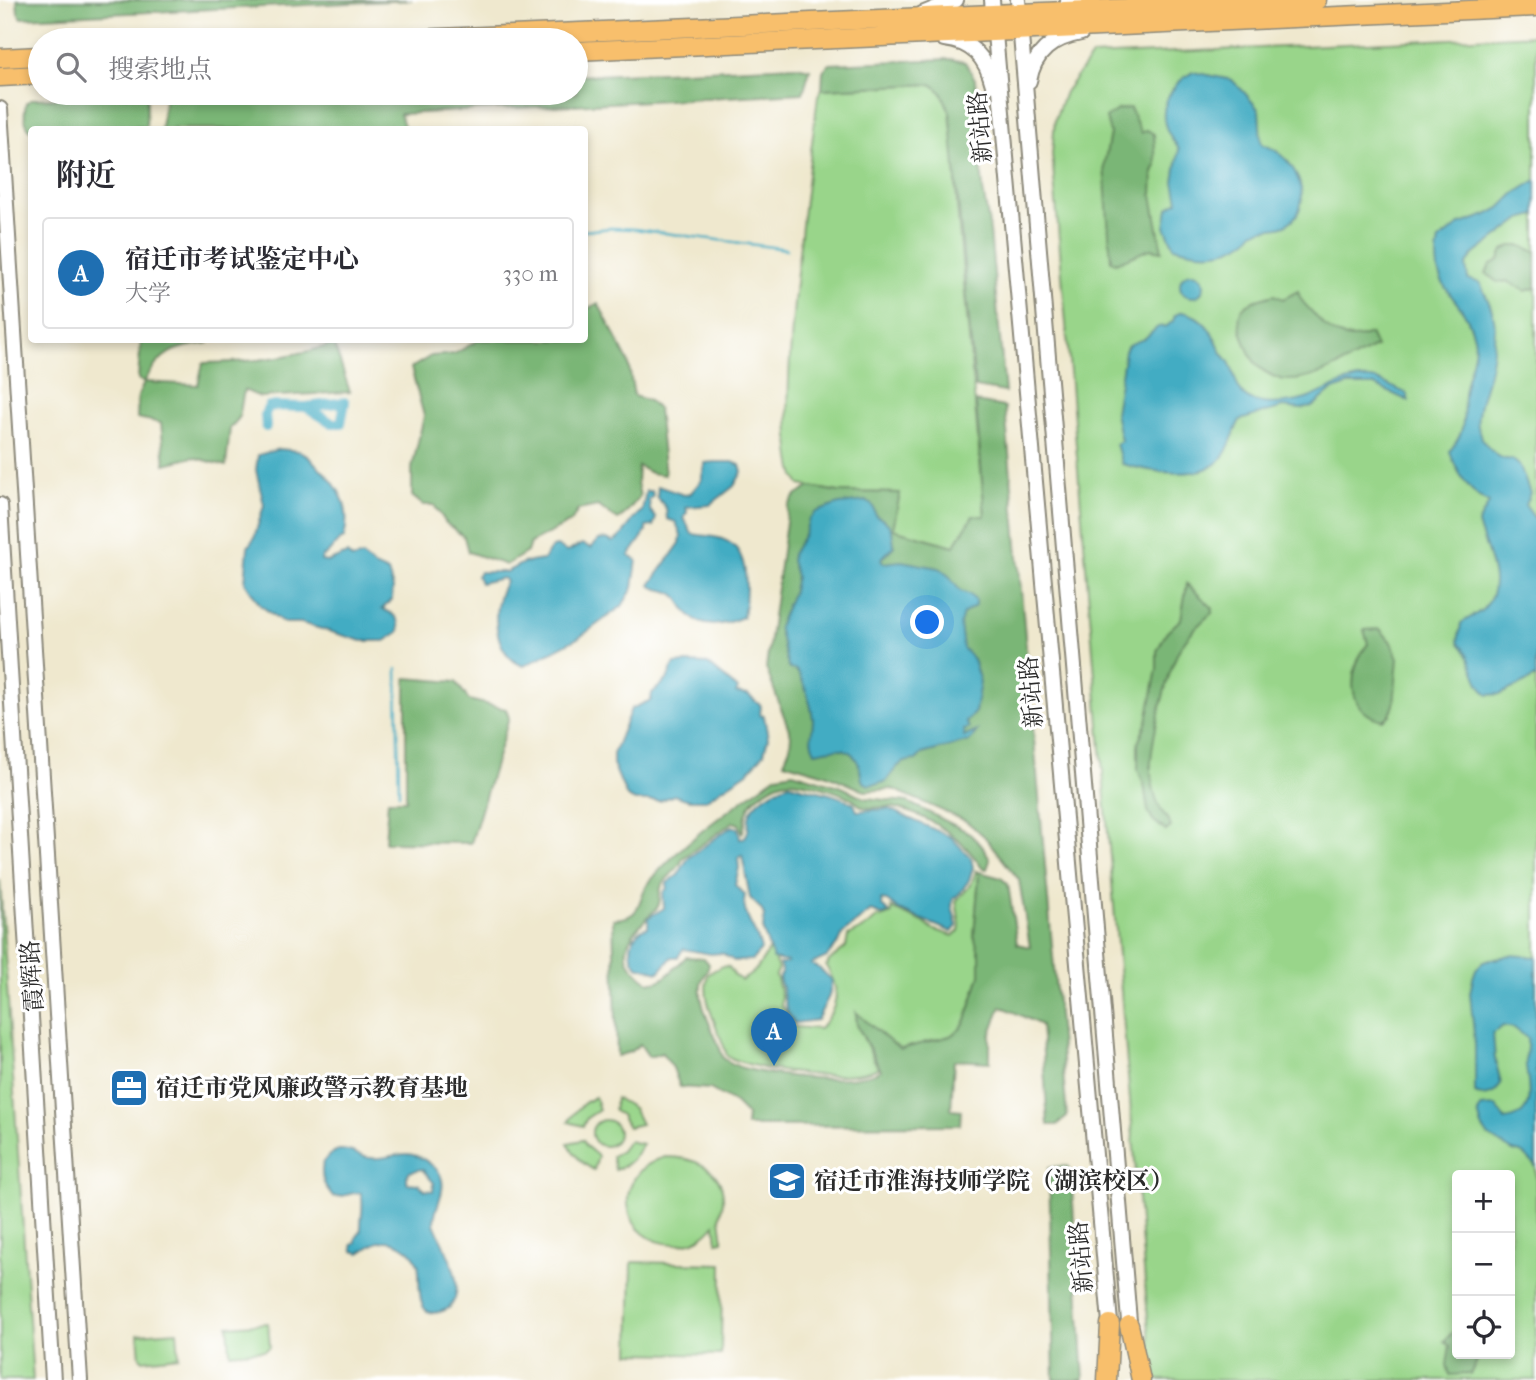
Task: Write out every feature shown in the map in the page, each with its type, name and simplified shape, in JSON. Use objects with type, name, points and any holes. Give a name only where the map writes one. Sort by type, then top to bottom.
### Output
[{"type":"main road","points":[[1131,16],[1317,0]]},
{"type":"main road","points":[[588,50],[915,26],[993,15],[1131,16],[1536,7]]},
{"type":"main road","points":[[588,35],[915,26]]},
{"type":"main road","points":[[0,58],[28,57]]},
{"type":"main road","points":[[0,77],[28,76]]},
{"type":"main road","points":[[1107,1380],[1110,1324]]},
{"type":"main road","points":[[1129,1325],[1141,1380]]},
{"type":"street","points":[[915,26],[956,0]]},
{"type":"street","points":[[1068,0],[1131,16]]},
{"type":"street","name":"新站路","points":[[1019,14],[1134,1380]]},
{"type":"street","name":"新站路","points":[[993,15],[1114,1380]]},
{"type":"street","points":[[1029,124],[1031,68],[1043,49],[1073,34],[1131,16]]},
{"type":"street","points":[[915,26],[967,44],[982,56],[989,70],[1002,121]]},
{"type":"street","name":"霞辉路","points":[[0,109],[80,1380]]},
{"type":"street","name":"霞辉路","points":[[0,506],[53,1380]]},
{"type":"green space","points":[[17,0],[412,0],[22,18],[18,13]]},
{"type":"green space","points":[[1536,35],[1536,1380],[1153,1380],[1052,154],[1055,119],[1065,92],[1092,56]]},
{"type":"green space","points":[[950,59],[965,62],[975,79],[983,190],[990,231],[1005,392],[975,387],[950,112],[942,93],[932,84],[822,89],[823,71],[829,64]]},
{"type":"green space","points":[[796,66],[810,69],[803,93],[588,104],[588,75]]},
{"type":"green space","points":[[932,84],[942,93],[950,112],[954,143],[957,206],[985,517],[973,516],[954,546],[892,529],[900,493],[839,492],[800,485],[791,460],[788,417],[794,299],[818,95],[822,89]]},
{"type":"green space","points":[[26,103],[147,105],[146,126],[28,128],[25,121]]},
{"type":"green space","points":[[164,105],[573,105],[400,114],[404,126],[161,126]]},
{"type":"green space","points":[[1130,108],[1141,133],[1147,130],[1154,134],[1156,165],[1152,195],[1162,251],[1150,249],[1116,263],[1111,261],[1104,165],[1110,133],[1106,118],[1117,110]]},
{"type":"green space","points":[[1511,246],[1522,246],[1536,252],[1536,288],[1525,291],[1507,281],[1498,283],[1486,273],[1490,265],[1499,260],[1503,250]]},
{"type":"green space","points":[[1298,291],[1304,303],[1331,331],[1353,338],[1370,334],[1376,347],[1332,369],[1297,380],[1274,377],[1263,370],[1254,361],[1244,339],[1240,323],[1241,311],[1256,300],[1274,295],[1283,299]]},
{"type":"green space","points":[[598,303],[628,361],[634,396],[649,401],[658,409],[665,475],[651,473],[638,466],[637,483],[640,496],[618,520],[598,506],[578,510],[571,522],[530,543],[527,552],[506,565],[468,552],[464,537],[446,523],[434,505],[423,505],[412,496],[412,468],[424,416],[411,368],[431,356],[454,354],[474,343],[588,343],[588,308]]},
{"type":"green space","points":[[141,343],[208,343],[177,349],[163,357],[144,382],[198,385],[203,363],[269,358],[334,344],[350,392],[260,397],[244,390],[239,418],[230,428],[226,466],[193,457],[165,464],[161,423],[137,418],[138,396],[144,383],[138,379]]},
{"type":"green space","points":[[976,402],[1005,407],[1067,1117],[1057,1125],[1048,1125],[1041,1025],[1001,1006],[990,1036],[990,1062],[954,1060],[951,1109],[961,1110],[960,1125],[746,1126],[747,1115],[735,1103],[710,1089],[680,1087],[673,1068],[662,1053],[649,1057],[640,1044],[630,1052],[617,1056],[613,919],[623,918],[635,911],[651,880],[679,851],[777,775],[793,772],[842,787],[865,798],[908,802],[968,832],[983,847],[990,860],[987,869],[982,868],[965,847],[945,830],[922,817],[896,808],[863,807],[836,792],[789,781],[772,786],[761,794],[749,807],[742,833],[739,824],[733,822],[683,858],[663,884],[657,908],[637,928],[628,944],[629,961],[649,982],[657,982],[666,976],[686,957],[704,958],[709,964],[701,984],[702,1003],[723,1058],[743,1068],[774,1074],[852,1078],[881,1070],[857,1025],[856,1012],[901,1049],[950,1036],[960,1029],[966,1020],[980,975],[980,955],[974,936],[979,875],[976,871],[1001,878],[1008,884],[1017,944],[1030,947],[1019,880],[984,836],[966,821],[893,789],[865,791],[825,774],[784,762],[791,735],[766,668],[788,507],[794,497],[810,487],[839,492],[900,493],[893,529],[954,546],[973,516],[985,516]]},
{"type":"green space","points":[[1187,584],[1213,608],[1212,613],[1188,636],[1177,655],[1156,726],[1151,772],[1157,800],[1171,827],[1166,831],[1153,820],[1148,811],[1144,784],[1138,770],[1138,743],[1147,721],[1157,669],[1157,651],[1166,633],[1181,619]]},
{"type":"green space","points":[[1380,629],[1391,642],[1398,658],[1394,705],[1390,715],[1383,720],[1370,716],[1361,708],[1353,688],[1356,665],[1368,644],[1364,630]]},
{"type":"green space","points":[[406,678],[456,682],[469,700],[506,709],[509,718],[471,843],[385,842],[388,800],[406,800]]},
{"type":"green space","points":[[976,871],[979,875],[974,936],[980,955],[980,975],[966,1020],[960,1029],[950,1036],[901,1049],[856,1013],[857,1025],[878,1068],[846,1075],[780,1071],[727,1056],[709,1005],[706,984],[708,974],[722,966],[729,967],[741,980],[755,971],[770,948],[778,969],[776,975],[781,1005],[795,1027],[819,1029],[831,1014],[836,999],[834,983],[826,966],[846,947],[848,936],[878,917],[892,914],[891,908],[923,922],[932,929],[953,936],[959,931],[960,925],[956,901],[971,885]]},
{"type":"green space","points":[[0,880],[33,1380],[0,1380]]},
{"type":"green space","points":[[595,1097],[599,1110],[587,1118],[583,1126],[568,1122],[580,1107]]},
{"type":"green space","points":[[616,1098],[633,1108],[641,1124],[628,1127],[621,1115],[614,1111]]},
{"type":"green space","points":[[605,1120],[614,1124],[618,1133],[614,1142],[605,1146],[596,1142],[592,1133],[596,1124]]},
{"type":"green space","points":[[583,1140],[598,1156],[594,1170],[579,1159],[568,1143]]},
{"type":"green space","points":[[628,1141],[642,1144],[632,1160],[615,1170],[612,1156],[621,1151]]},
{"type":"green space","points":[[665,1157],[694,1161],[703,1165],[717,1178],[723,1197],[720,1218],[723,1241],[717,1242],[715,1224],[699,1238],[678,1244],[658,1241],[643,1233],[633,1222],[628,1207],[629,1192],[635,1178],[647,1165]]},
{"type":"green space","points":[[1068,1166],[1071,1172],[1084,1380],[1054,1380],[1049,1167]]},
{"type":"green space","points":[[632,1262],[722,1264],[721,1355],[630,1353]]},
{"type":"green space","points":[[268,1323],[270,1347],[265,1350],[230,1353],[228,1326]]},
{"type":"green space","points":[[177,1331],[179,1356],[143,1360],[140,1357],[138,1334]]},
{"type":"green space","points":[[1452,1333],[1452,1359],[1478,1359],[1470,1374],[1450,1375],[1447,1365],[1450,1346],[1444,1341]]},
{"type":"water","points":[[1193,72],[1232,80],[1244,92],[1259,110],[1261,142],[1284,157],[1298,178],[1301,190],[1298,213],[1290,222],[1281,227],[1254,232],[1238,245],[1220,252],[1174,247],[1165,227],[1168,208],[1178,201],[1174,182],[1179,150],[1165,123],[1165,105],[1173,89]]},
{"type":"water","points":[[1536,180],[1536,215],[1521,219],[1472,256],[1466,266],[1468,279],[1480,283],[1495,323],[1491,365],[1479,407],[1480,435],[1495,454],[1504,459],[1512,459],[1520,466],[1530,493],[1525,505],[1536,520],[1536,677],[1501,694],[1488,695],[1479,684],[1468,656],[1458,642],[1461,623],[1484,608],[1491,599],[1494,588],[1492,566],[1478,523],[1489,503],[1476,494],[1465,481],[1450,451],[1462,427],[1465,388],[1475,344],[1463,311],[1443,283],[1437,258],[1439,240],[1461,224],[1500,208],[1514,194]]},
{"type":"water","points":[[1192,273],[1203,280],[1204,285],[1197,296],[1192,297],[1181,290],[1180,285],[1187,274]]},
{"type":"water","points":[[1182,312],[1196,317],[1206,326],[1229,362],[1242,394],[1251,400],[1274,404],[1292,402],[1344,383],[1368,379],[1380,381],[1406,393],[1409,401],[1374,385],[1348,385],[1331,391],[1312,407],[1283,407],[1240,420],[1227,451],[1212,466],[1187,473],[1173,473],[1122,464],[1116,444],[1121,441],[1115,413],[1125,351],[1128,345],[1144,339],[1158,327],[1167,326],[1175,315]]},
{"type":"water","points":[[279,449],[305,454],[332,482],[342,498],[346,517],[344,538],[322,557],[321,561],[327,562],[347,554],[352,559],[362,556],[374,566],[388,572],[393,588],[392,599],[382,609],[395,617],[399,623],[399,632],[385,641],[362,641],[301,623],[284,623],[260,605],[245,582],[248,547],[254,538],[264,505],[256,470],[258,455]]},
{"type":"water","points":[[733,462],[740,465],[742,472],[734,486],[710,505],[686,507],[684,518],[692,534],[722,539],[736,549],[744,566],[746,588],[743,617],[714,625],[694,619],[675,595],[650,585],[680,543],[681,536],[676,522],[667,519],[666,508],[657,497],[658,486],[684,495],[690,494],[701,481],[705,463]]},
{"type":"water","points":[[646,491],[652,491],[650,510],[656,518],[653,526],[646,527],[646,532],[629,556],[637,560],[633,588],[622,606],[580,637],[524,666],[513,660],[505,652],[497,629],[498,603],[506,582],[503,578],[480,583],[477,576],[480,572],[506,572],[523,563],[543,560],[552,547],[557,546],[567,552],[582,544],[591,548],[598,540],[607,539],[613,542],[642,511]]},
{"type":"water","points":[[866,501],[873,506],[876,516],[885,521],[892,531],[894,546],[881,559],[883,563],[901,561],[939,568],[960,591],[975,600],[975,606],[963,614],[960,624],[963,648],[973,659],[980,682],[975,712],[966,722],[969,728],[964,730],[964,737],[977,731],[970,741],[922,754],[916,760],[898,766],[886,782],[869,785],[863,782],[859,765],[851,753],[840,749],[815,752],[811,736],[813,719],[809,700],[796,670],[788,666],[778,627],[793,591],[796,576],[791,561],[792,554],[805,533],[809,519],[816,512],[839,504]]},
{"type":"water","points":[[675,664],[708,664],[738,689],[736,693],[748,695],[761,706],[760,715],[764,716],[768,738],[764,753],[749,771],[705,800],[689,800],[674,795],[660,801],[635,801],[627,797],[613,764],[613,754],[631,709],[651,700],[652,693],[667,680]]},
{"type":"water","points":[[790,784],[839,797],[854,804],[857,811],[889,809],[951,837],[971,858],[973,867],[969,880],[953,899],[957,926],[952,932],[881,900],[882,906],[890,913],[882,915],[871,911],[843,933],[827,957],[811,964],[832,980],[829,996],[817,1020],[795,1023],[786,1008],[779,979],[782,972],[779,964],[788,962],[773,959],[763,931],[764,915],[750,898],[742,855],[738,858],[735,885],[745,895],[745,910],[761,950],[752,960],[734,961],[722,953],[711,954],[683,949],[678,957],[672,957],[659,972],[637,966],[631,949],[634,938],[648,927],[648,918],[664,908],[663,893],[667,883],[678,875],[688,858],[732,826],[738,828],[740,839],[744,838],[754,806],[768,794]]},
{"type":"water","points":[[1510,955],[1536,957],[1536,1167],[1524,1154],[1513,1151],[1489,1137],[1482,1127],[1478,1113],[1481,1107],[1496,1106],[1505,1120],[1522,1113],[1526,1107],[1529,1093],[1527,1038],[1514,1028],[1503,1026],[1493,1033],[1495,1059],[1501,1083],[1499,1087],[1487,1095],[1475,1093],[1475,1044],[1470,993],[1473,978],[1476,969],[1483,962]]},
{"type":"water","points":[[343,1150],[371,1158],[413,1155],[439,1172],[442,1191],[434,1223],[456,1277],[457,1288],[455,1299],[449,1308],[437,1313],[429,1312],[424,1307],[418,1264],[412,1254],[402,1246],[385,1241],[360,1253],[353,1251],[352,1244],[356,1243],[361,1231],[361,1193],[332,1196],[324,1183],[322,1170],[326,1158]],"holes":[[[422,1169],[434,1183],[433,1191],[425,1190],[418,1184],[407,1183],[407,1176],[409,1172]]]},
{"type":"waterway","points":[[588,231],[634,229],[787,249]]},
{"type":"waterway","points":[[266,427],[265,414],[269,406],[306,407],[345,402],[341,423],[332,423],[306,407]]},
{"type":"waterway","points":[[397,669],[399,794]]},
{"type":"place","name":"宿迁市考试鉴定中心","points":[[774,1066]]},
{"type":"place","name":"宿迁市党风廉政警示教育基地","points":[[129,1088]]},
{"type":"place","name":"宿迁市淮海技师学院（湖滨校区）","points":[[787,1181]]}]
